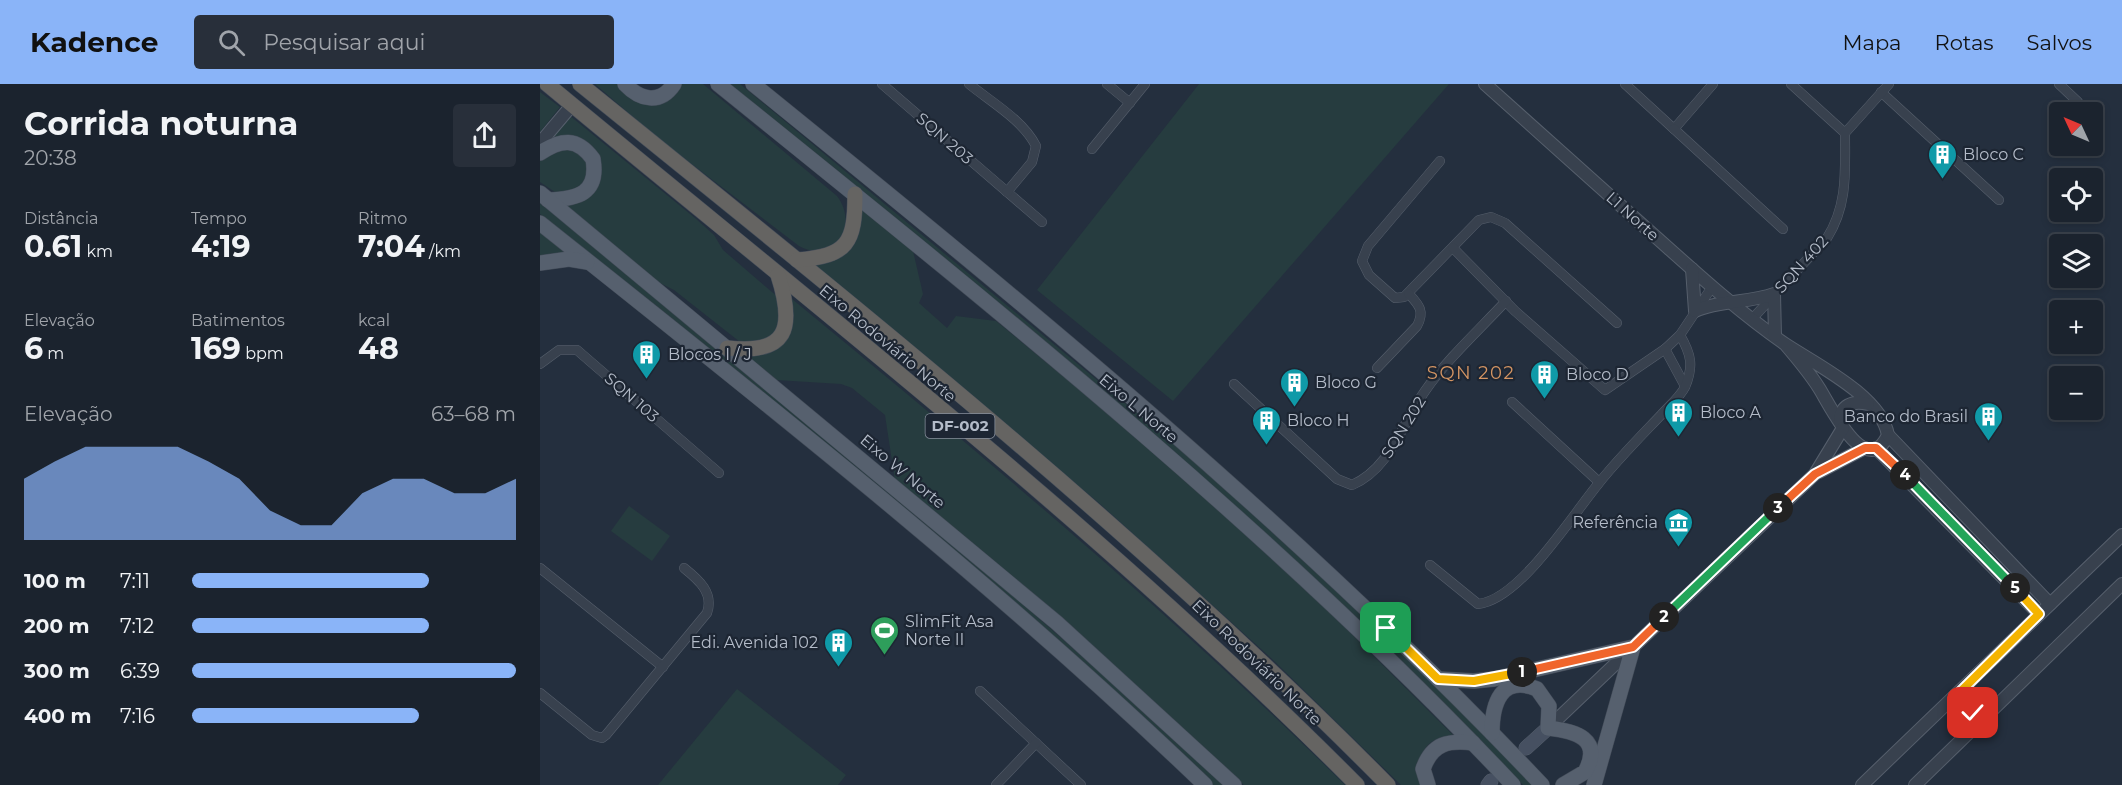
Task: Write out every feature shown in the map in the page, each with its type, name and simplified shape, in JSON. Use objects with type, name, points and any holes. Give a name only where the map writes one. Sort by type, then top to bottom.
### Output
[{"type":"highway","name":"Eixo Rodoviário Norte","points":[[547,84],[1103,545],[1263,691],[1357,785]]},
{"type":"highway","name":"Eixo Rodoviário Norte","points":[[580,84],[797,260],[1094,508],[1233,633],[1388,785]]},
{"type":"highway","points":[[797,260],[831,256],[846,246],[855,223],[855,194]]},
{"type":"highway","points":[[726,348],[744,350],[769,346],[781,336],[786,325],[786,310],[778,275]]},
{"type":"main road","points":[[625,84],[637,95],[648,99],[663,96],[674,84]]},
{"type":"main road","name":"Eixo L Norte","points":[[718,84],[855,194],[1179,465],[1281,554],[1473,742],[1513,785]]},
{"type":"main road","name":"Eixo L Norte","points":[[753,84],[1027,306],[1156,416],[1280,527],[1438,679],[1542,785]]},
{"type":"main road","points":[[540,153],[561,142],[578,143],[593,159],[595,166],[591,184],[580,196],[570,200],[544,196]]},
{"type":"main road","name":"Eixo W Norte","points":[[544,196],[1057,623],[1234,785]]},
{"type":"main road","points":[[540,223],[1003,603],[1151,733],[1205,785]]},
{"type":"main road","points":[[540,263],[569,259],[590,262]]},
{"type":"main road","points":[[1438,679],[1474,681],[1494,679],[1633,647],[1594,785]]},
{"type":"main road","points":[[1492,733],[1492,715],[1497,698],[1516,686],[1530,687],[1541,693],[1549,706],[1548,728],[1526,748]]},
{"type":"main road","points":[[1548,728],[1574,732],[1581,736],[1590,747],[1591,756],[1585,772],[1563,785]]},
{"type":"main road","points":[[1428,785],[1423,769],[1431,752],[1447,742],[1473,742]]},
{"type":"street","name":"SQN 203","points":[[882,84],[1042,222]]},
{"type":"street","points":[[969,84],[1017,122],[1032,137],[1036,146],[1032,162],[1007,192]]},
{"type":"street","points":[[1107,84],[1130,103]]},
{"type":"street","points":[[1092,149],[1145,84]]},
{"type":"street","name":"L1 Norte","points":[[1485,84],[1712,287],[1780,340],[1837,376],[1868,404]]},
{"type":"street","points":[[1625,84],[1783,229]]},
{"type":"street","points":[[1674,129],[1713,84]]},
{"type":"street","points":[[1791,84],[1845,133],[1889,84]]},
{"type":"street","points":[[2060,84],[2078,102]]},
{"type":"street","points":[[1881,92],[1999,200]]},
{"type":"street","points":[[540,142],[567,111]]},
{"type":"street","name":"SQN 402","points":[[1752,319],[1827,238],[1836,223],[1842,210],[1845,182],[1845,133]]},
{"type":"street","points":[[1440,161],[1368,246],[1362,261],[1369,275],[1395,298],[1408,294],[1479,220],[1497,218],[1561,271],[1617,323]]},
{"type":"street","points":[[1454,248],[1506,301],[1605,390],[1665,350],[1680,335],[1712,287]]},
{"type":"street","points":[[1692,269],[1695,311]]},
{"type":"street","points":[[1377,368],[1417,326],[1421,318],[1419,305],[1408,294]]},
{"type":"street","points":[[1695,311],[1712,305],[1774,294],[1780,340]]},
{"type":"street","name":"SQN 202","points":[[1234,384],[1337,479],[1352,485],[1361,481],[1382,461],[1424,392],[1506,301]]},
{"type":"street","points":[[1430,565],[1478,604],[1496,599],[1526,573],[1571,523],[1599,482],[1685,386],[1692,363],[1689,349],[1680,335]]},
{"type":"street","name":"L1 Norte","points":[[1780,340],[1807,370],[1842,425]]},
{"type":"street","name":"SQN 103","points":[[540,364],[560,350],[577,350],[719,473]]},
{"type":"street","points":[[1665,350],[1685,386]]},
{"type":"street","points":[[1512,402],[1599,482]]},
{"type":"street","points":[[2039,614],[1871,448],[1849,436],[1842,425],[1841,412],[1846,406],[1857,402],[1868,404],[1877,411],[1887,426],[1888,435],[2050,604]]},
{"type":"street","points":[[1548,728],[1815,474],[1842,425]]},
{"type":"street","points":[[1815,474],[1871,448],[1888,435]]},
{"type":"street","points":[[1862,785],[2122,535]]},
{"type":"street","points":[[540,568],[663,667]]},
{"type":"street","points":[[540,693],[592,735],[602,738],[698,625],[710,604],[708,595],[699,580],[684,568]]},
{"type":"street","points":[[1915,785],[2122,584]]},
{"type":"street","points":[[980,691],[1081,785]]},
{"type":"street","points":[[1960,692],[1969,709],[1983,718]]},
{"type":"street","points":[[996,785],[1036,743]]},
{"type":"green space","points":[[595,84],[618,84],[638,101],[677,84],[703,84],[837,196],[846,219],[839,239],[832,246],[823,250],[811,251],[799,246],[655,136]]},
{"type":"green space","points":[[729,84],[740,84],[1190,457],[1389,639],[1534,785],[1523,785],[1433,692]]},
{"type":"green space","points":[[1199,84],[1449,84],[1173,401],[1037,290]]},
{"type":"green space","points":[[540,92],[560,107],[540,132]]},
{"type":"green space","points":[[569,115],[695,218],[714,235],[723,250],[779,298],[782,310],[776,332],[765,342],[740,342],[674,290],[648,277],[559,203],[580,199],[594,157],[548,141]]},
{"type":"green space","points":[[566,145],[586,159],[588,172],[582,187],[558,194],[540,182],[540,158]]},
{"type":"green space","points":[[540,203],[887,488],[1057,634],[1223,785],[1212,785],[750,386],[540,214]]},
{"type":"green space","points":[[856,205],[913,251],[923,294],[919,303],[947,328],[956,316],[996,321],[1137,437],[1283,566],[1454,736],[1434,741],[1424,751],[1421,766],[1422,785],[1401,785],[1270,657],[1099,503],[808,262],[836,257]]},
{"type":"green space","points":[[540,229],[572,255],[555,253],[540,256]]},
{"type":"green space","points":[[792,299],[934,416],[1143,596],[1345,785],[1244,785],[895,481],[885,415],[852,388],[841,384],[776,380],[743,355],[765,352],[781,338],[791,326]]},
{"type":"green space","points":[[629,506],[670,536],[652,561],[611,531]]},
{"type":"green space","points":[[737,689],[846,775],[838,785],[658,785]]},
{"type":"place","name":"Bloco C","points":[[1942,180]]},
{"type":"place","name":"Blocos I / J","points":[[647,380]]},
{"type":"place","name":"Bloco D","points":[[1545,400]]},
{"type":"place","name":"Bloco G","points":[[1294,408]]},
{"type":"place","name":"Bloco A","points":[[1679,438]]},
{"type":"place","name":"Banco do Brasil","points":[[1989,442]]},
{"type":"place","name":"Bloco H","points":[[1266,446]]},
{"type":"place","name":"Referência","points":[[1679,548]]},
{"type":"place","name":"SlimFit Asa Norte II","points":[[884,656]]},
{"type":"place","name":"Edi. Avenida 102","points":[[839,668]]},
{"type":"district","name":"SQN 202","points":[[1471,373]]},
{"type":"route","points":[[1386,628],[1438,679],[1457,681],[1494,679],[1633,647],[1727,555],[1815,474],[1865,448],[1872,450],[1876,448],[1952,522],[2039,614],[1960,692],[1964,704],[1973,713]]}]
